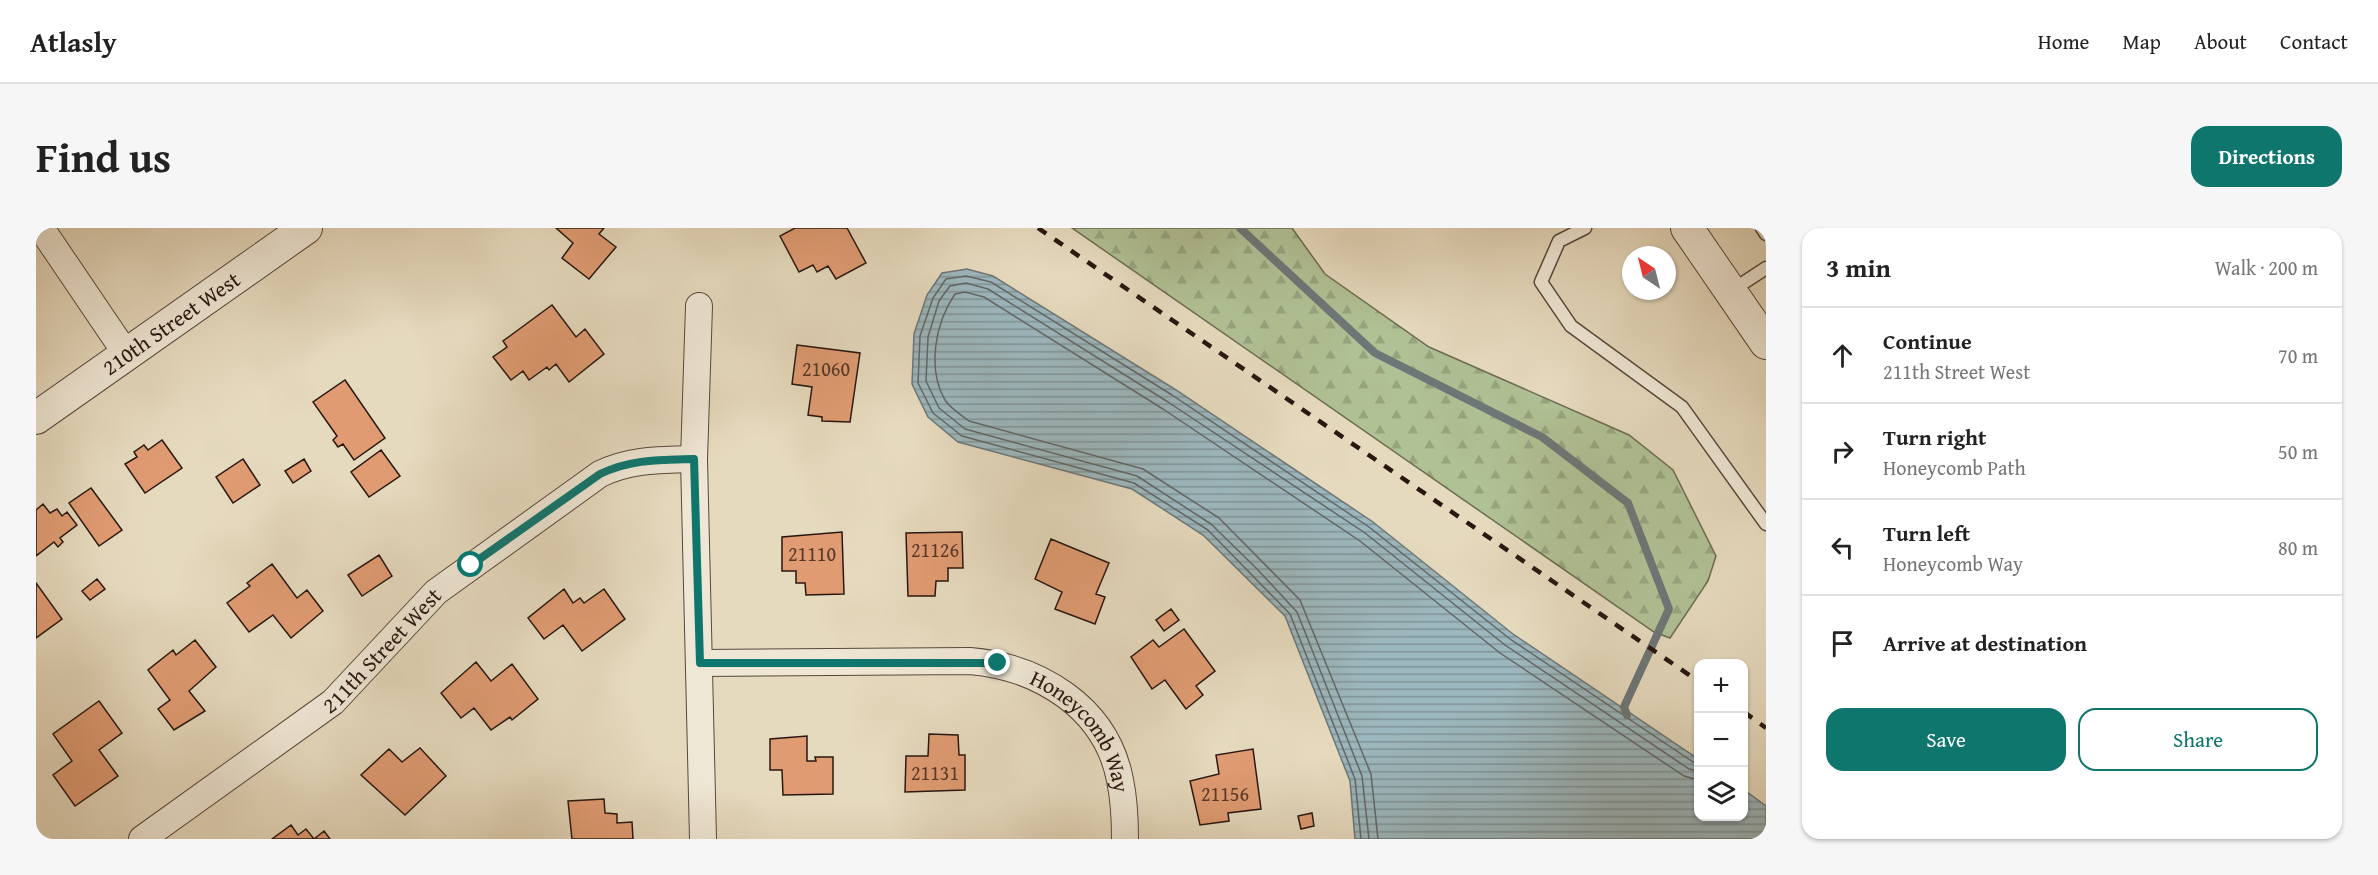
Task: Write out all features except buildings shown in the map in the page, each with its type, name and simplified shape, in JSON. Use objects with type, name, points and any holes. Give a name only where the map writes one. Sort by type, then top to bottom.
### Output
[{"type":"street","points":[[41,228],[127,355]]},
{"type":"street","name":"210th Street West","points":[[36,418],[306,228]]},
{"type":"street","points":[[1687,228],[1766,343]]},
{"type":"street","points":[[699,306],[694,459],[702,839]]},
{"type":"street","name":"211th Street West","points":[[142,839],[333,702],[436,592],[600,474],[621,464],[644,460],[694,459]]},
{"type":"street","name":"Honeycomb Way","points":[[700,663],[970,661],[998,663],[1028,672],[1053,685],[1076,702],[1095,724],[1110,749],[1120,778],[1125,839]]},
{"type":"lane","points":[[1585,228],[1559,241],[1541,282],[1571,326],[1682,407],[1766,524]]},
{"type":"lane","points":[[1762,228],[1766,234]]},
{"type":"lane","points":[[1731,291],[1766,268]]},
{"type":"green space","points":[[1072,228],[1292,228],[1325,274],[1429,347],[1629,435],[1673,470],[1716,556],[1708,581],[1670,638],[1654,632]]},
{"type":"water","points":[[967,269],[993,276],[1176,390],[1373,522],[1513,634],[1694,756],[1694,821],[1748,821],[1748,793],[1766,806],[1766,839],[1355,839],[1350,781],[1285,616],[1203,535],[1132,489],[958,442],[928,417],[912,384],[914,334],[927,295],[942,273]]},
{"type":"waterway","points":[[1240,228],[1375,353],[1542,437],[1628,503],[1669,609],[1624,707],[1627,715]]},
{"type":"railway","points":[[1038,228],[1694,678]]},
{"type":"railway","points":[[1745,713],[1766,728]]},
{"type":"route","points":[[471,565],[600,474],[621,464],[644,460],[694,459],[700,663],[970,661],[998,663]]}]
